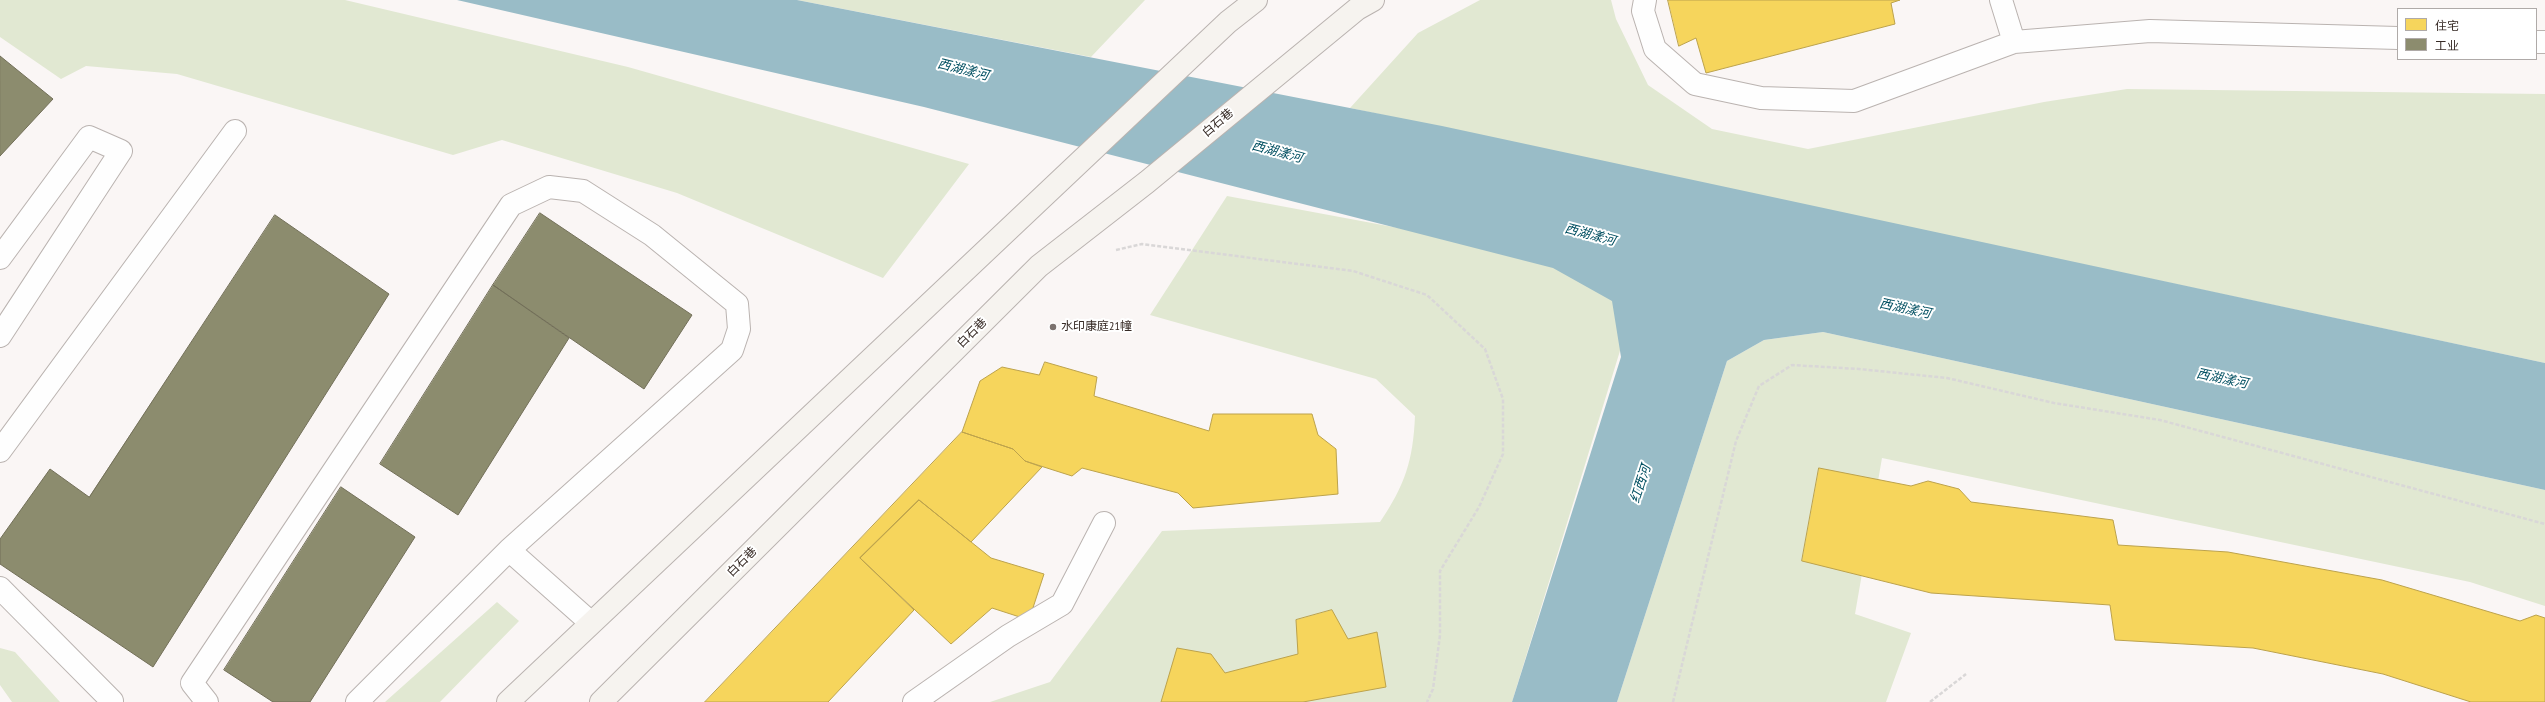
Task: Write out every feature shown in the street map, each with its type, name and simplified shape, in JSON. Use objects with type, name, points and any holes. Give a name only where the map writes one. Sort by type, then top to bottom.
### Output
[{"type":"main road","points":[[508,702],[590,622],[1067,173],[1228,22],[1256,0]]},
{"type":"main road","name":"白石巷","points":[[601,702],[1039,266],[1147,182],[1365,4]]},
{"type":"lane","points":[[1645,0],[1642,11],[1655,48],[1695,84],[1761,98],[1854,101],[2014,42],[2150,31],[2397,38]]},
{"type":"lane","points":[[2001,0],[2014,42]]},
{"type":"lane","points":[[0,451],[235,131]]},
{"type":"lane","points":[[0,258],[89,137],[121,151],[0,336]]},
{"type":"lane","points":[[207,702],[192,683],[512,205],[549,187],[583,191],[652,235],[738,304],[739,329],[732,350],[509,550],[357,702]]},
{"type":"lane","points":[[914,702],[1008,636],[1062,604],[1104,523]]},
{"type":"lane","points":[[509,550],[590,622]]},
{"type":"lane","points":[[0,588],[112,701]]},
{"type":"path","points":[[1112,250],[1142,244],[1353,271],[1427,295],[1485,348],[1503,399],[1503,454],[1479,507],[1440,571],[1440,635],[1433,689],[1427,702]]},
{"type":"path","points":[[1673,702],[1736,441],[1759,386],[1792,366],[1859,369],[1947,378],[2054,403],[2160,420],[2545,524]]},
{"type":"path","points":[[1930,702],[1966,674]]},
{"type":"green space","points":[[0,0],[345,0],[628,67],[969,164],[883,278],[677,193],[502,140],[453,155],[177,74],[86,66],[61,79],[0,37]]},
{"type":"green space","points":[[797,0],[1145,0],[1091,57]]},
{"type":"green space","points":[[1480,0],[1611,0],[1616,19],[1648,85],[1712,129],[1808,149],[2044,102],[2127,89],[2545,94],[2545,363],[1350,108],[1418,33]]},
{"type":"green space","points":[[1227,196],[1608,267],[1623,341],[1512,702],[990,702],[1050,682],[1162,531],[1380,522],[1389,509],[1402,484],[1410,460],[1415,416],[1376,379],[1150,315]]},
{"type":"green space","points":[[1823,332],[2545,490],[2545,606],[2470,582],[1882,458],[1855,614],[1911,633],[1886,702],[1617,702],[1727,361],[1764,340]]},
{"type":"green space","points":[[497,602],[519,621],[440,702],[385,702]]},
{"type":"green space","points":[[0,648],[15,652],[60,702],[12,702],[0,685]]},
{"type":"water","points":[[457,0],[797,0],[1442,126],[2545,363],[2545,490],[1823,332],[1764,340],[1727,361],[1617,702],[1512,702],[1621,357],[1612,301],[1553,268],[924,107]]},
{"type":"building: 住宅","points":[[1668,0],[1900,0],[1891,3],[1895,24],[1706,73],[1696,38],[1679,46]]},
{"type":"building: 住宅","points":[[1045,362],[1097,377],[1094,396],[1209,431],[1213,414],[1312,414],[1318,435],[1336,449],[1338,494],[1193,508],[1178,493],[1082,468],[1072,476],[1025,461],[1013,449],[962,432],[980,381],[1002,367],[1039,375]]},
{"type":"building: 住宅","points":[[962,432],[1013,449],[1025,461],[1042,467],[971,542],[919,500],[860,558],[914,610],[828,702],[705,702]]},
{"type":"building: 住宅","points":[[1819,468],[1911,486],[1928,481],[1959,489],[1971,502],[2113,520],[2118,545],[2228,552],[2382,580],[2520,621],[2536,615],[2545,618],[2545,702],[2471,702],[2383,674],[2253,648],[2115,640],[2110,605],[1931,593],[1802,561]]},
{"type":"building: 住宅","points":[[919,500],[991,558],[1044,574],[1029,620],[992,608],[951,644],[860,558]]},
{"type":"building: 住宅","points":[[1332,610],[1348,639],[1377,632],[1386,687],[1303,702],[1161,702],[1177,648],[1211,654],[1225,673],[1298,654],[1296,620]]},
{"type":"building: 工业","points":[[0,56],[53,99],[0,156]]},
{"type":"building: 工业","points":[[540,213],[692,315],[644,389],[493,285]]},
{"type":"building: 工业","points":[[275,215],[389,294],[153,667],[0,564],[0,539],[50,469],[89,497]]},
{"type":"building: 工业","points":[[493,285],[569,338],[458,515],[380,464]]},
{"type":"building: 工业","points":[[341,487],[415,537],[310,702],[273,702],[224,670]]},
{"type":"place","name":"水印康庭21幢","points":[[1053,327]]},
{"type":"water label","name":"西湖漾河","points":[[963,70]]},
{"type":"water label","name":"西湖漾河","points":[[1277,152]]},
{"type":"water label","name":"西湖漾河","points":[[1590,235]]},
{"type":"water label","name":"西湖漾河","points":[[1905,309]]},
{"type":"water label","name":"西湖漾河","points":[[2222,379]]},
{"type":"water label","name":"红西河","points":[[1641,484]]}]
